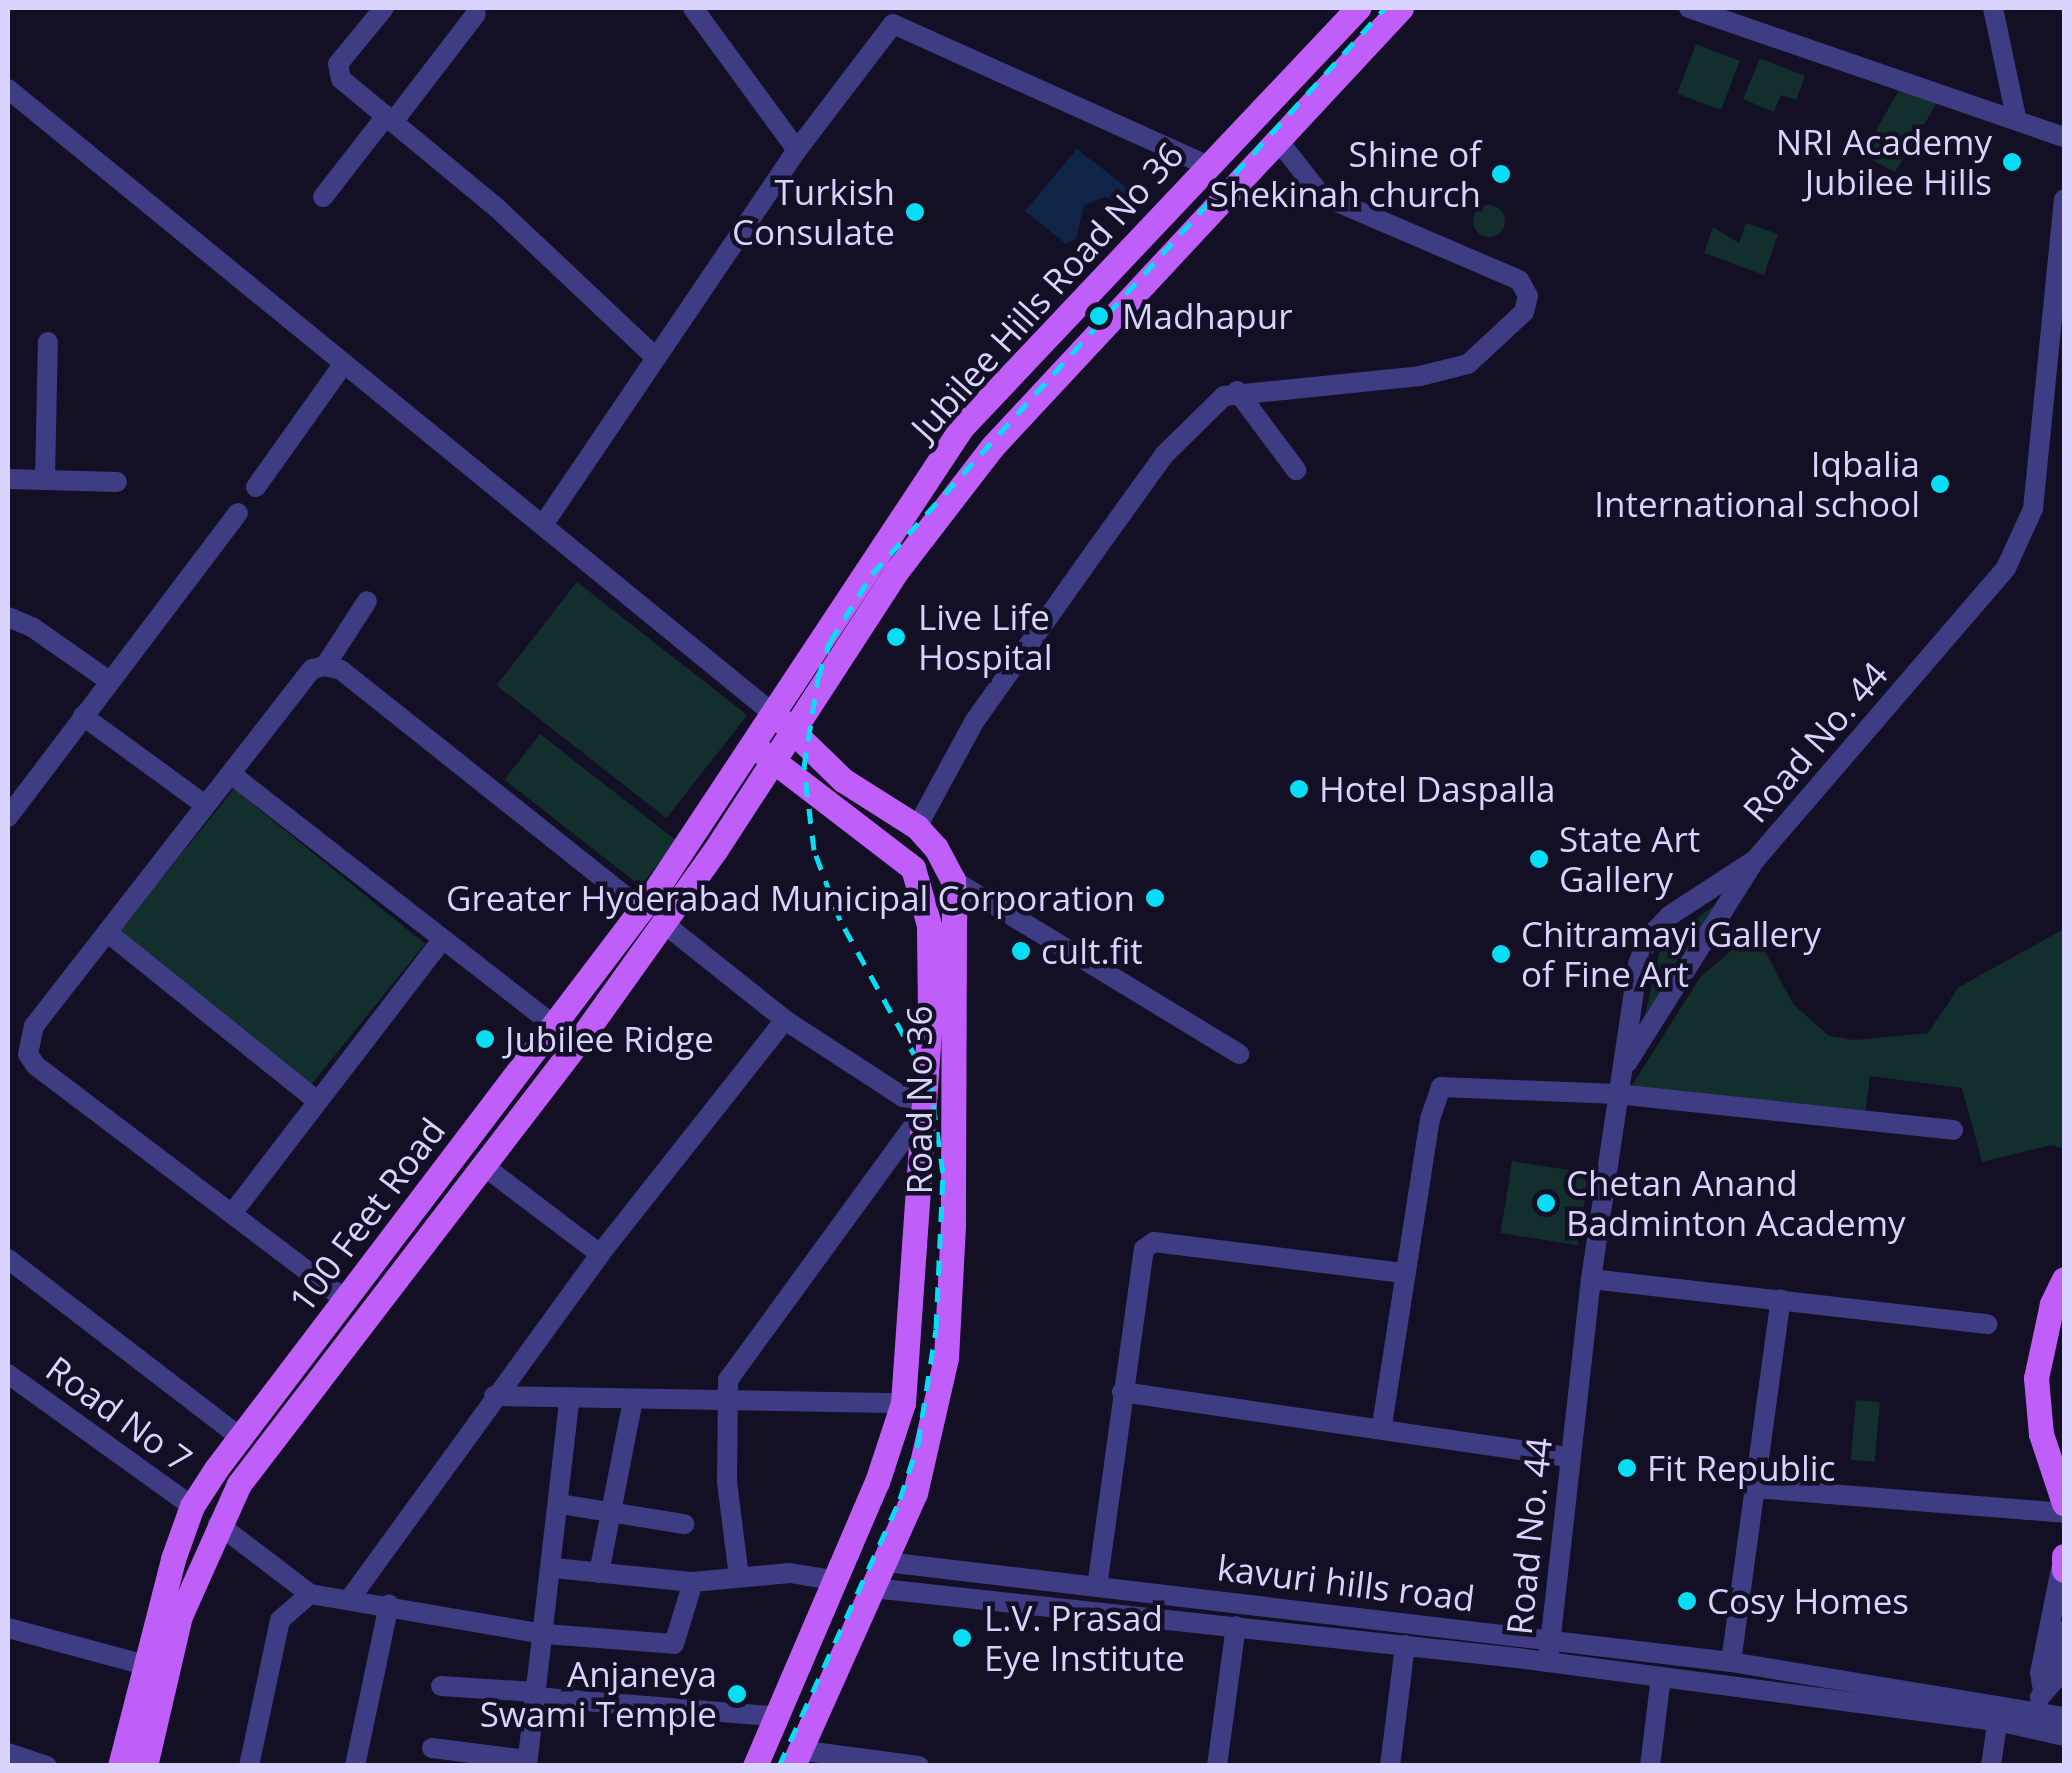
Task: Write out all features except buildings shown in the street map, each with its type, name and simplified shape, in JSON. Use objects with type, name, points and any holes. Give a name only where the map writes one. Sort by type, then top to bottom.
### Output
[{"type":"main road","name":"Jubilee Hills Road No 36","points":[[751,744],[962,427],[1358,8]]},
{"type":"main road","name":"Jubilee Hills Road No 36","points":[[772,760],[894,573],[992,447],[1281,144],[1401,8]]},
{"type":"main road","points":[[771,712],[843,780],[917,827],[953,880]]},
{"type":"main road","name":"100 Feet Road","points":[[144,1766],[180,1616],[239,1484],[485,1166],[652,916],[751,744]]},
{"type":"main road","name":"Road No 36","points":[[751,744],[913,868],[929,925],[913,1306],[903,1403],[877,1482],[773,1716],[755,1766]]},
{"type":"main road","name":"100 Feet Road","points":[[120,1766],[192,1506],[554,1025],[652,916],[772,760]]},
{"type":"main road","name":"Road No 36","points":[[796,1758],[915,1493],[933,1423],[949,1312],[953,880]]},
{"type":"main road","points":[[2064,1280],[2052,1304],[2036,1378],[2042,1434],[2064,1503]]},
{"type":"main road","points":[[913,1306],[949,1312]]},
{"type":"main road","points":[[2064,1311],[2048,1367],[2047,1412],[2064,1471]]},
{"type":"main road","points":[[318,1338],[340,1354]]},
{"type":"street","points":[[384,8],[338,72],[654,356]]},
{"type":"street","points":[[693,8],[797,150]]},
{"type":"street","points":[[1689,8],[2016,117],[2064,137]]},
{"type":"street","points":[[1993,8],[2016,117]]},
{"type":"street","points":[[323,197],[476,14]]},
{"type":"street","points":[[544,525],[654,356],[797,150],[897,16],[1207,165]]},
{"type":"street","points":[[8,88],[771,712]]},
{"type":"street","points":[[917,827],[974,722],[1164,455],[1236,391],[1420,376],[1468,364],[1528,302],[1519,280],[1321,195],[1281,144]]},
{"type":"street","name":"Road No. 44","points":[[1548,1662],[1591,1279],[1631,993],[1648,938],[1756,860],[2006,568],[2024,534],[2036,489],[2064,200]]},
{"type":"street","points":[[45,480],[48,342]]},
{"type":"street","points":[[256,487],[344,363]]},
{"type":"street","points":[[1236,391],[1296,470]]},
{"type":"street","points":[[8,479],[117,482]]},
{"type":"street","points":[[8,817],[238,512]]},
{"type":"street","points":[[326,666],[366,601]]},
{"type":"street","points":[[8,618],[32,627],[109,681]]},
{"type":"street","points":[[347,1301],[28,1054],[34,1026],[312,669],[326,666],[341,670],[785,1020],[921,1108],[734,1367],[725,1400],[739,1577]]},
{"type":"street","points":[[84,716],[205,805]]},
{"type":"street","points":[[231,774],[441,941],[554,1025]]},
{"type":"street","points":[[1623,1068],[1756,860]]},
{"type":"street","points":[[953,880],[1239,1054]]},
{"type":"street","points":[[107,932],[317,1101]]},
{"type":"street","points":[[234,1211],[441,941]]},
{"type":"street","points":[[349,1600],[600,1254],[785,1020]]},
{"type":"street","points":[[1382,1426],[1403,1273],[1442,1087],[1617,1094],[1953,1130]]},
{"type":"street","points":[[485,1166],[600,1254]]},
{"type":"street","points":[[1096,1587],[1140,1255],[1154,1242],[1403,1273]]},
{"type":"street","points":[[8,1260],[241,1438]]},
{"type":"street","points":[[1591,1279],[1987,1324]]},
{"type":"street","points":[[1732,1662],[1781,1299]]},
{"type":"street","name":"Road No 7","points":[[8,1374],[192,1506]]},
{"type":"street","points":[[1122,1392],[1382,1426],[1569,1457]]},
{"type":"street","points":[[494,1396],[903,1403]]},
{"type":"street","points":[[432,1748],[527,1763],[554,1568],[570,1398]]},
{"type":"street","points":[[599,1572],[633,1398]]},
{"type":"street","points":[[1755,1488],[2064,1512]]},
{"type":"street","points":[[560,1504],[684,1524]]},
{"type":"street","points":[[218,1524],[310,1594],[545,1634],[674,1644],[693,1582]]},
{"type":"street","name":"kavuri hills road","points":[[886,1562],[1732,1662],[1999,1712]]},
{"type":"street","points":[[2036,1709],[2063,1565]]},
{"type":"street","points":[[554,1568],[693,1582],[790,1573],[833,1580]]},
{"type":"street","points":[[938,1593],[941,1570]]},
{"type":"street","name":"kavuri hills road","points":[[872,1588],[1406,1644],[1661,1678],[1999,1712],[2036,1709]]},
{"type":"street","points":[[249,1766],[280,1620],[310,1594]]},
{"type":"street","points":[[355,1766],[390,1605]]},
{"type":"street","points":[[1217,1766],[1236,1626]]},
{"type":"street","points":[[8,1628],[145,1665]]},
{"type":"street","points":[[2036,1709],[2055,1680],[2064,1631]]},
{"type":"street","name":"kavuri hills road","points":[[1390,1766],[1406,1644]]},
{"type":"street","points":[[1650,1766],[1661,1678]]},
{"type":"street","points":[[441,1686],[773,1716]]},
{"type":"street","points":[[2036,1709],[2064,1717]]},
{"type":"street","points":[[2036,1709],[2064,1736]]},
{"type":"street","points":[[1990,1766],[1999,1712]]},
{"type":"street","points":[[8,1753],[47,1766]]},
{"type":"street","points":[[796,1758],[919,1766]]},
{"type":"green space","points":[[1696,44],[1740,61],[1721,110],[1677,93]]},
{"type":"green space","points":[[1760,58],[1805,76],[1796,100],[1781,95],[1774,112],[1743,99]]},
{"type":"green space","points":[[1899,90],[1937,103],[1895,172],[1862,155]]},
{"type":"green space","points":[[1489,205],[1500,210],[1505,221],[1500,232],[1489,237],[1478,232],[1473,221],[1478,210]]},
{"type":"green space","points":[[1746,223],[1778,234],[1764,275],[1704,253],[1713,227],[1739,243]]},
{"type":"green space","points":[[577,582],[747,715],[667,818],[496,685]]},
{"type":"green space","points":[[540,734],[676,841],[641,886],[504,780]]},
{"type":"green space","points":[[234,789],[425,944],[310,1086],[119,931]]},
{"type":"green space","points":[[1724,898],[1643,1024],[1661,945]]},
{"type":"green space","points":[[2064,929],[2064,1149],[2052,1145],[1982,1162],[1962,1088],[1870,1076],[1865,1114],[1631,1087],[1701,976],[1743,941],[1766,953],[1793,1004],[1829,1036],[1854,1040],[1928,1033],[1959,987]]},
{"type":"green space","name":"Chetan Anand Badminton Academy","points":[[1512,1161],[1589,1173],[1578,1245],[1501,1233]]},
{"type":"green space","points":[[1856,1400],[1880,1402],[1875,1462],[1851,1460]]},
{"type":"water","points":[[1077,149],[1130,190],[1119,203],[1105,197],[1084,205],[1076,239],[1066,244],[1025,211]]},
{"type":"railway","points":[[779,1766],[900,1499],[918,1444],[936,1329],[943,1173],[930,1083],[840,920],[814,850],[804,767],[818,678],[830,642],[872,574],[1385,8]]},
{"type":"place","name":"NRI Academy Jubilee Hills","points":[[2012,162]]},
{"type":"place","name":"Shine of Shekinah church","points":[[1501,174]]},
{"type":"place","name":"Turkish Consulate","points":[[915,212]]},
{"type":"place","name":"Madhapur","points":[[1099,316]]},
{"type":"place","name":"Iqbalia International school","points":[[1940,484]]},
{"type":"place","name":"Live Life Hospital","points":[[896,637]]},
{"type":"place","name":"Hotel Daspalla","points":[[1299,789]]},
{"type":"place","name":"State Art Gallery","points":[[1539,859]]},
{"type":"place","name":"Greater Hyderabad Municipal Corporation","points":[[1155,898]]},
{"type":"place","name":"cult.fit","points":[[1021,951]]},
{"type":"place","name":"Chitramayi Gallery of Fine Art","points":[[1501,954]]},
{"type":"place","name":"Jubilee Ridge","points":[[485,1039]]},
{"type":"place","name":"Chetan Anand Badminton Academy","points":[[1546,1203]]},
{"type":"place","name":"Fit Republic","points":[[1627,1468]]},
{"type":"place","name":"Cosy Homes","points":[[1687,1601]]},
{"type":"place","name":"L.V. Prasad Eye Institute","points":[[962,1638]]},
{"type":"place","name":"Anjaneya Swami Temple","points":[[737,1694]]}]
